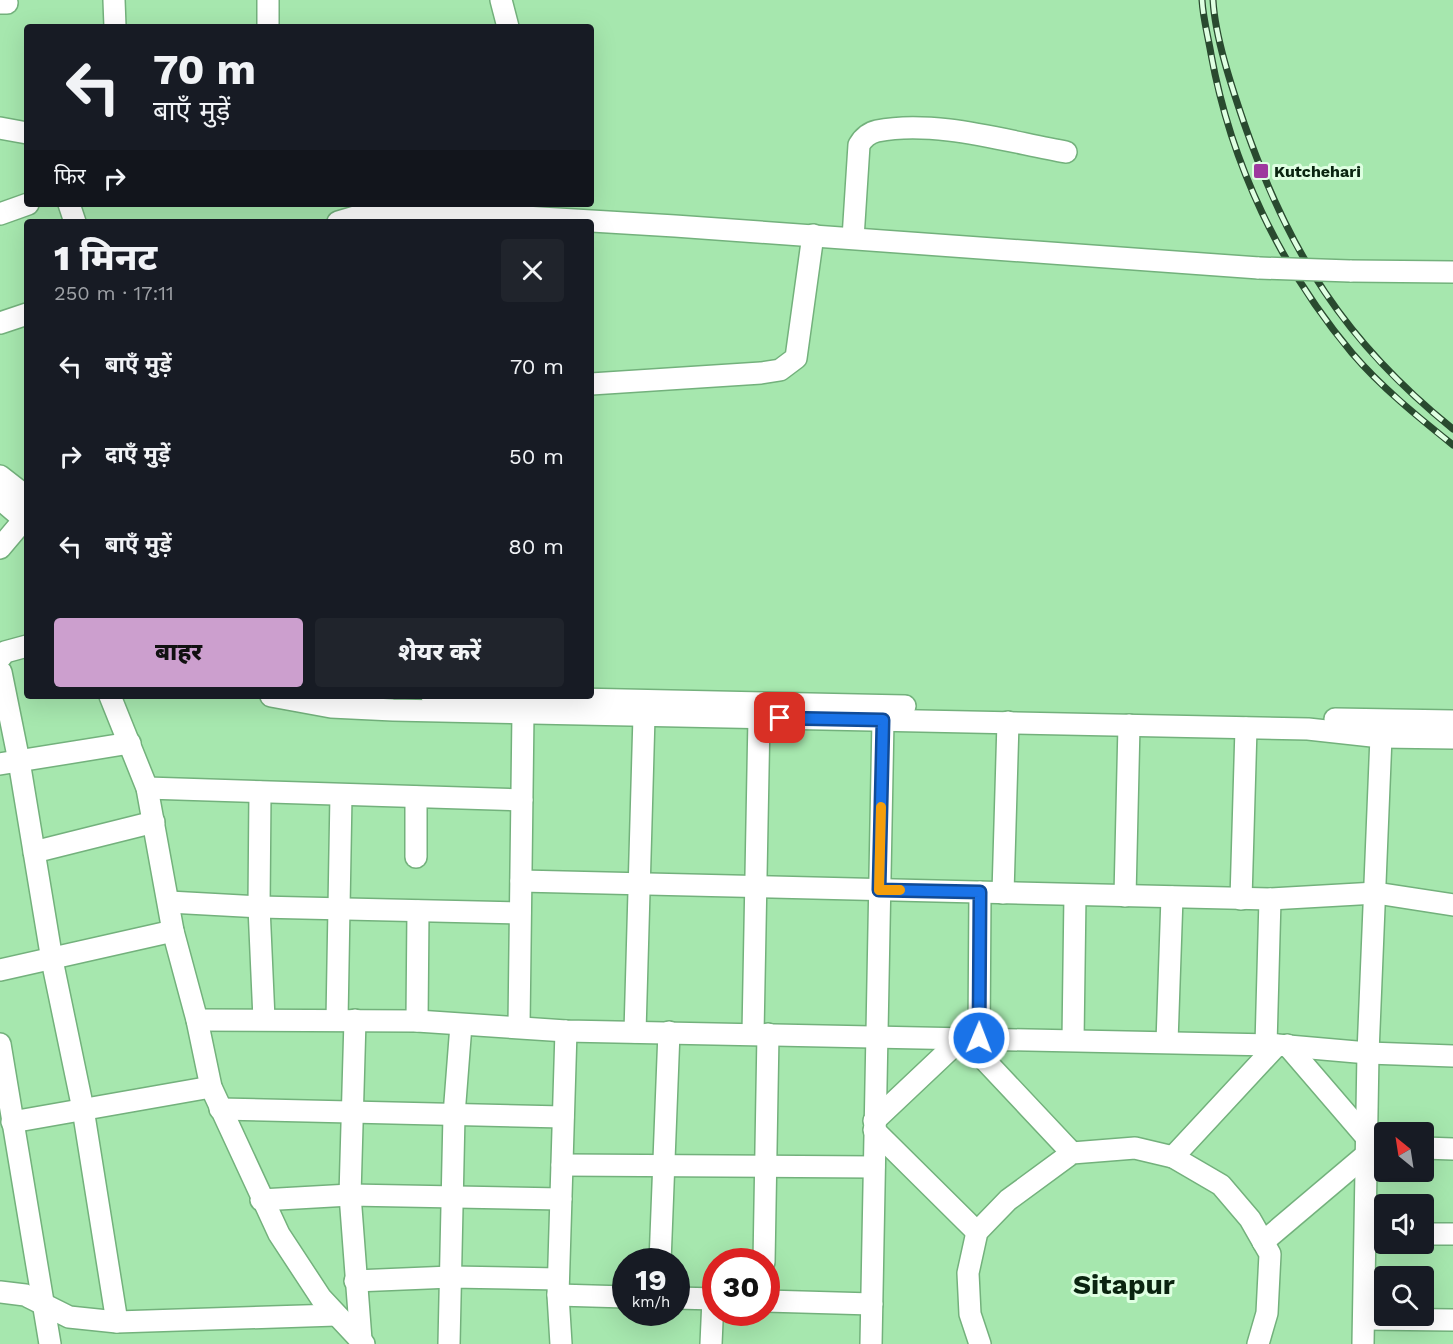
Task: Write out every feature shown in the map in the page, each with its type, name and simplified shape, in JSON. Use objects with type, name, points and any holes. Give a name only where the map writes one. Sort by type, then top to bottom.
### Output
[{"type":"street","points":[[114,0],[115,24]]},
{"type":"street","points":[[268,0],[268,24]]},
{"type":"street","points":[[501,0],[507,24]]},
{"type":"street","points":[[0,128],[24,132]]},
{"type":"street","points":[[854,238],[859,145],[864,137],[875,131],[912,129],[960,133],[1066,152]]},
{"type":"street","points":[[0,214],[24,205]]},
{"type":"street","points":[[342,219],[356,209],[510,210],[1259,268],[1453,272]]},
{"type":"street","points":[[594,384],[761,373],[788,366],[796,358],[813,235]]},
{"type":"street","points":[[0,322],[24,315]]},
{"type":"street","points":[[0,476],[24,495]]},
{"type":"street","points":[[0,499],[24,517]]},
{"type":"street","points":[[0,548],[24,521]]},
{"type":"street","points":[[24,647],[5,652],[0,666],[10,762],[34,852],[52,960],[83,1109],[117,1322]]},
{"type":"street","points":[[111,699],[147,788],[174,932],[197,1020],[211,1087],[261,1200],[279,1234],[321,1298],[363,1342]]},
{"type":"street","points":[[287,699],[331,707],[644,716],[1308,729],[1382,737],[1453,738]]},
{"type":"street","points":[[570,699],[986,708],[1453,722]]},
{"type":"street","points":[[519,1026],[523,713]]},
{"type":"street","points":[[635,1032],[644,716]]},
{"type":"street","points":[[759,718],[756,887],[766,1166],[764,1248]]},
{"type":"street","points":[[872,1344],[874,1125],[883,720]]},
{"type":"street","points":[[1003,893],[1008,722]]},
{"type":"street","points":[[1125,896],[1129,725]]},
{"type":"street","points":[[1241,898],[1246,728]]},
{"type":"street","points":[[1374,1211],[1368,1053],[1382,737]]},
{"type":"street","points":[[10,762],[130,743]]},
{"type":"street","points":[[147,788],[522,800]]},
{"type":"street","points":[[260,792],[259,907],[264,1019]]},
{"type":"street","points":[[341,795],[339,909],[352,1114],[350,1195],[355,1281],[363,1342]]},
{"type":"street","points":[[416,797],[416,857]]},
{"type":"street","points":[[34,852],[154,822]]},
{"type":"street","points":[[521,881],[1270,899],[1376,893],[1453,905]]},
{"type":"street","points":[[874,1125],[971,1037],[980,892]]},
{"type":"street","points":[[1072,1040],[1074,894]]},
{"type":"street","points":[[1167,1042],[1172,897]]},
{"type":"street","points":[[1270,899],[1277,1045],[1371,1146]]},
{"type":"street","points":[[170,902],[259,907],[520,913]]},
{"type":"street","points":[[417,910],[417,1022]]},
{"type":"street","points":[[0,970],[174,932]]},
{"type":"street","points":[[197,1020],[346,1020],[519,1026],[566,1031],[876,1035],[1277,1045],[1368,1053],[1453,1056]]},
{"type":"street","points":[[449,1344],[454,1115],[461,1025]]},
{"type":"street","points":[[561,1344],[558,1287],[566,1031]]},
{"type":"street","points":[[661,1248],[669,1032]]},
{"type":"street","points":[[971,1037],[1072,1153]]},
{"type":"street","points":[[0,1044],[41,1302],[50,1344]]},
{"type":"street","points":[[1173,1157],[1277,1045]]},
{"type":"street","points":[[12,1122],[211,1087]]},
{"type":"street","points":[[220,1109],[352,1114],[564,1117]]},
{"type":"street","points":[[874,1125],[978,1232]]},
{"type":"street","points":[[1263,1242],[1371,1146]]},
{"type":"street","points":[[980,1344],[970,1314],[968,1273],[978,1232],[1008,1200],[1072,1153],[1135,1148],[1173,1157],[1221,1185],[1250,1219],[1270,1254],[1267,1313],[1258,1344]]},
{"type":"street","points":[[1434,1148],[1453,1149]]},
{"type":"street","points":[[562,1165],[874,1167]]},
{"type":"street","points":[[261,1200],[350,1195],[561,1199]]},
{"type":"street","points":[[1434,1234],[1453,1234]]},
{"type":"street","points":[[1363,1344],[1374,1241]]},
{"type":"street","points":[[355,1281],[451,1276],[612,1295]]},
{"type":"street","points":[[0,1292],[25,1295],[69,1317],[117,1322],[336,1315]]},
{"type":"street","points":[[780,1301],[872,1304]]},
{"type":"street","points":[[1364,1320],[1453,1320]]},
{"type":"street","points":[[711,1344],[712,1326]]},
{"type":"railway","points":[[1202,0],[1220,95],[1231,135],[1245,174],[1281,250],[1326,320],[1363,366],[1413,413],[1453,445]]},
{"type":"railway","points":[[1213,0],[1214,14],[1229,78],[1244,123],[1261,170],[1301,254],[1351,328],[1381,363],[1453,429]]},
{"type":"slow traffic","points":[[881,807],[879,890],[900,890]]},
{"type":"place","name":"Kutchehari","points":[[1261,171]]},
{"type":"district","name":"Sitapur","points":[[1124,1284]]},
{"type":"route","points":[[780,718],[883,720],[879,890],[980,892],[979,1038]]}]
